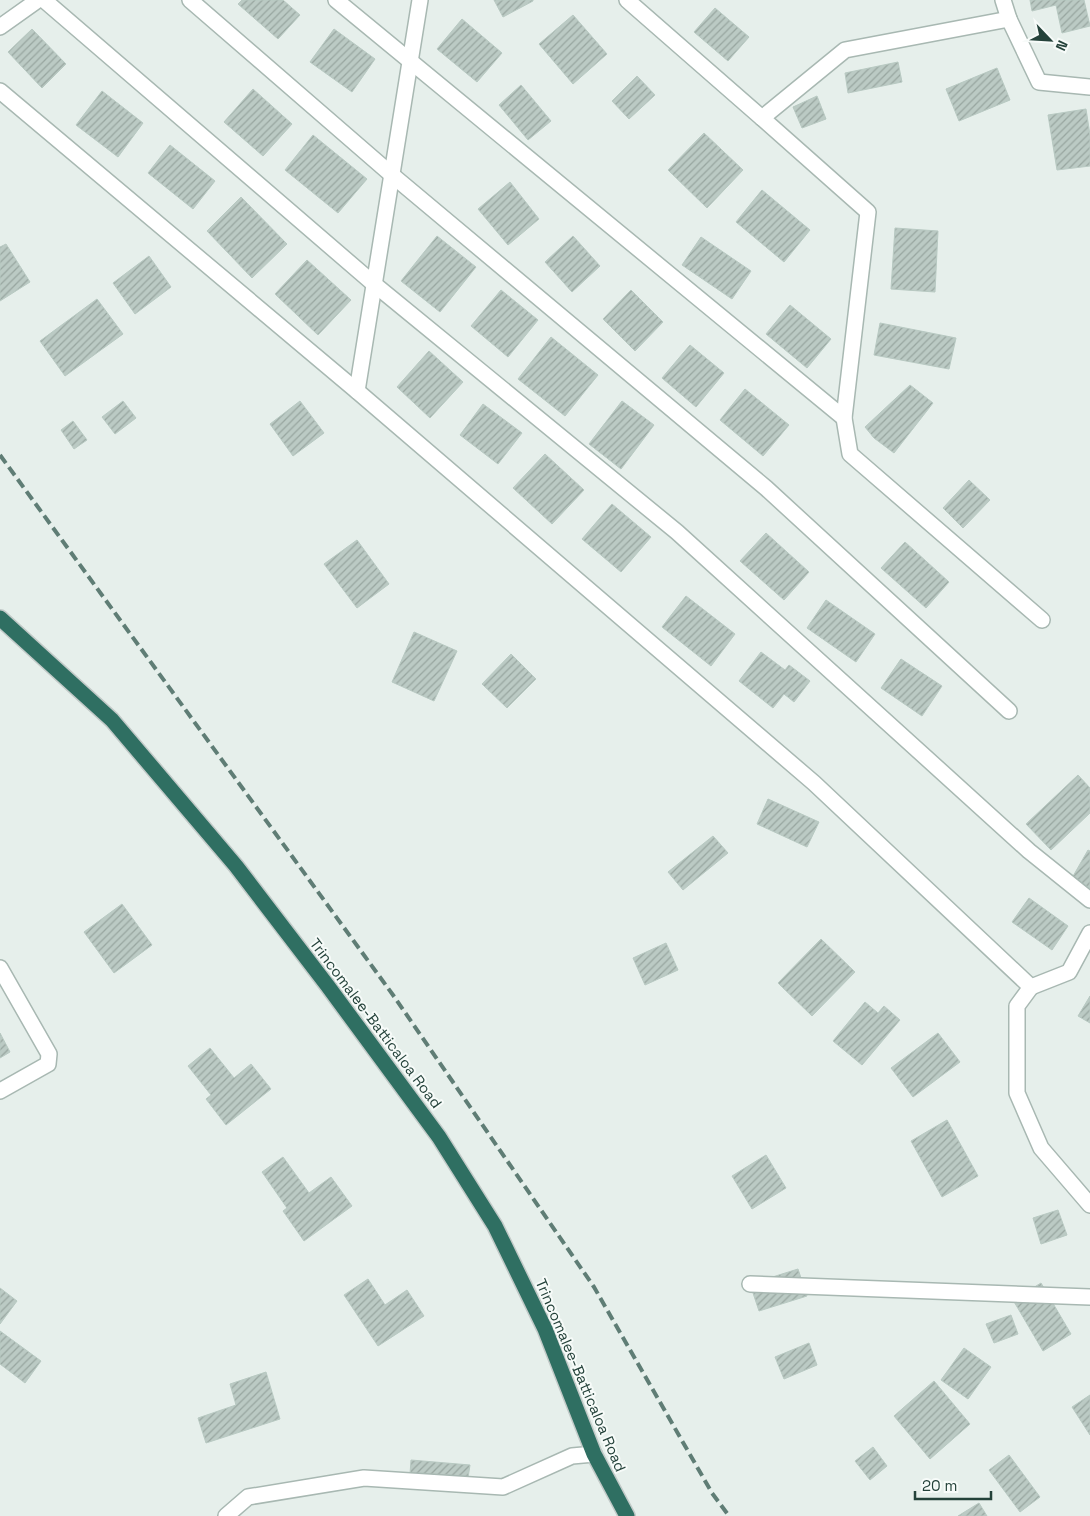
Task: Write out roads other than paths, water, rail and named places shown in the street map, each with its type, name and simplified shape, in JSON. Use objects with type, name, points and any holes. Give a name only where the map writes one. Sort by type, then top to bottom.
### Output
[{"type":"highway","name":"Trincomalee-Batticaloa Road","points":[[0,618],[112,720],[236,866],[439,1137],[494,1226],[545,1329],[594,1454],[627,1516]]},
{"type":"street","points":[[0,28],[38,0]]},
{"type":"street","points":[[44,0],[374,284],[677,532],[1029,852],[1090,900]]},
{"type":"street","points":[[190,0],[392,175],[766,488],[1009,711]]},
{"type":"street","points":[[336,0],[844,418]]},
{"type":"street","points":[[356,392],[420,0]]},
{"type":"street","points":[[627,0],[868,212],[844,418],[850,454],[1042,620]]},
{"type":"street","points":[[1003,0],[1009,19],[1039,82],[1090,87]]},
{"type":"street","points":[[762,118],[845,50],[1009,19]]},
{"type":"street","points":[[0,91],[814,783],[1031,987]]},
{"type":"street","points":[[1090,933],[1069,972],[1031,987],[1017,1006],[1017,1093],[1041,1148],[1090,1204]]},
{"type":"street","points":[[0,968],[49,1054],[48,1064],[0,1091]]},
{"type":"street","points":[[750,1284],[1090,1296]]},
{"type":"street","points":[[226,1516],[248,1497],[364,1478],[503,1487],[572,1456],[594,1454]]},
{"type":"railway","points":[[0,455],[393,995],[594,1287],[712,1493],[729,1516]]}]
